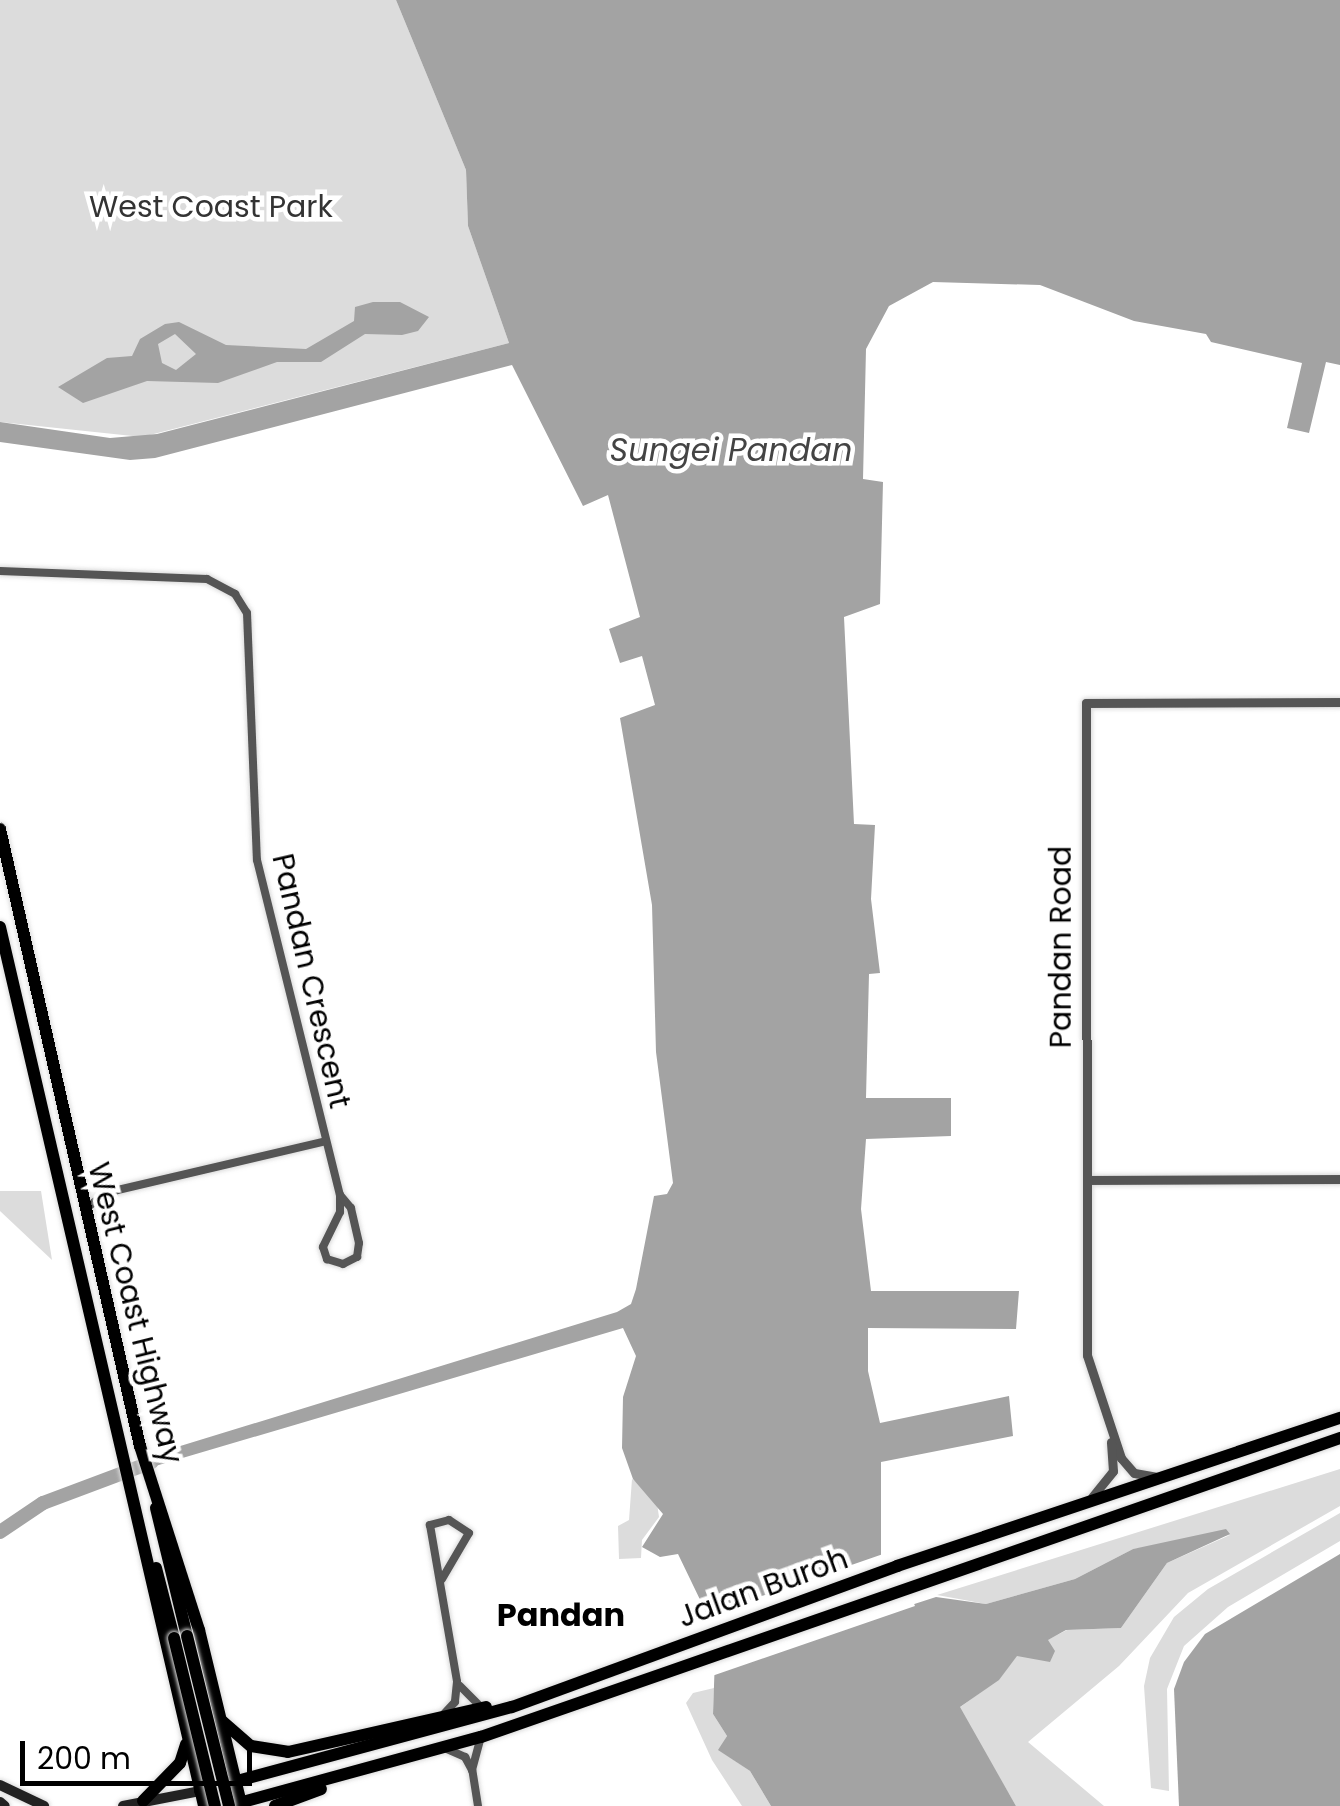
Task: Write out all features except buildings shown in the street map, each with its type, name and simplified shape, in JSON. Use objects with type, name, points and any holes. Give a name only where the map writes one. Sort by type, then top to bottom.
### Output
[{"type":"highway","name":"West Coast Highway","points":[[0,829],[76,1182],[140,1446],[236,1781],[233,1805]]},
{"type":"highway","name":"West Coast Highway","points":[[0,926],[132,1490],[186,1743],[204,1806]]},
{"type":"highway","points":[[24,1026],[40,1021]]},
{"type":"highway","name":"Jalan Buroh","points":[[200,1791],[512,1706],[897,1566],[1340,1418]]},
{"type":"highway","name":"Jalan Buroh","points":[[233,1805],[482,1737],[1340,1438]]},
{"type":"highway","points":[[154,1489],[215,1806]]},
{"type":"highway","points":[[132,1490],[233,1805]]},
{"type":"highway","points":[[220,1719],[251,1746],[288,1752],[483,1707],[512,1706]]},
{"type":"highway","points":[[143,1801],[180,1763],[186,1743]]},
{"type":"highway","points":[[275,1806],[356,1778],[367,1768]]},
{"type":"main road","points":[[0,1785],[44,1806]]},
{"type":"main road","points":[[122,1806],[200,1791]]},
{"type":"street","name":"Pandan Crescent","points":[[0,572],[207,579],[234,594],[248,613],[257,860],[340,1195],[340,1212],[322,1247],[328,1259],[343,1264],[357,1257],[359,1243],[351,1208],[340,1195]]},
{"type":"street","name":"Pandan Road","points":[[1112,1442],[1087,1355],[1086,702],[1340,702]]},
{"type":"street","name":"Pandan Crescent","points":[[83,1210],[105,1193],[326,1141]]},
{"type":"street","points":[[1087,1180],[1340,1179]]},
{"type":"street","points":[[76,1182],[105,1193]]},
{"type":"street","points":[[1112,1442],[1131,1471],[1160,1477]]},
{"type":"street","points":[[1082,1505],[1113,1472],[1112,1442]]},
{"type":"street","points":[[440,1719],[454,1704],[458,1682],[430,1525],[449,1520],[469,1533],[442,1579]]},
{"type":"street","points":[[458,1682],[483,1707]]},
{"type":"street","points":[[478,1806],[472,1770],[482,1737]]},
{"type":"street","points":[[439,1748],[456,1751],[472,1770]]},
{"type":"green space","name":"West Coast Park","points":[[0,0],[396,0],[466,170],[468,226],[509,343],[142,437],[0,422]]},
{"type":"green space","points":[[0,1191],[41,1191],[52,1260],[0,1211]]},
{"type":"green space","points":[[1340,1469],[1340,1506],[1188,1593],[1119,1666],[1028,1742],[1104,1806],[1016,1806],[959,1708],[999,1679],[1017,1655],[1067,1630],[1121,1628],[1167,1563],[1230,1535],[1133,1549],[1075,1579],[986,1604],[937,1595]]},
{"type":"green space","points":[[632,1479],[656,1496],[659,1517],[642,1540],[641,1558],[619,1559],[618,1526],[629,1520]]},
{"type":"green space","points":[[1340,1513],[1340,1541],[1228,1607],[1184,1646],[1167,1689],[1169,1791],[1151,1788],[1144,1686],[1150,1658],[1174,1617],[1208,1589]]},
{"type":"green space","points":[[714,1688],[713,1714],[727,1736],[719,1750],[750,1771],[771,1806],[742,1806],[712,1760],[686,1703],[693,1693]]},
{"type":"water","name":"Sungei Pandan","points":[[396,0],[1340,0],[1340,365],[1326,362],[1309,433],[1287,428],[1302,363],[1211,342],[1206,334],[1134,321],[1040,285],[933,282],[889,306],[866,349],[863,479],[883,482],[880,604],[844,617],[854,824],[875,825],[871,899],[880,973],[869,974],[866,1098],[951,1098],[951,1136],[866,1139],[861,1209],[871,1291],[1019,1291],[1016,1329],[868,1328],[868,1371],[880,1423],[1009,1396],[1013,1436],[881,1462],[881,1597],[902,1608],[936,1597],[986,1604],[1075,1579],[1133,1549],[1226,1529],[1230,1534],[1167,1563],[1121,1628],[1066,1630],[1048,1640],[1055,1651],[1050,1662],[1017,1656],[999,1680],[960,1707],[1016,1806],[771,1806],[750,1771],[718,1750],[727,1736],[713,1714],[715,1657],[705,1610],[678,1554],[660,1557],[642,1547],[663,1514],[633,1479],[622,1448],[623,1397],[636,1356],[623,1328],[152,1467],[151,1455],[617,1312],[631,1304],[636,1289],[654,1196],[667,1194],[673,1183],[656,1052],[652,905],[620,718],[655,705],[642,656],[620,663],[609,629],[640,617],[608,495],[583,506],[512,365],[155,458],[130,460],[0,442],[0,422],[110,438],[157,434],[509,343],[468,226],[466,170]]},
{"type":"water","points":[[400,302],[429,317],[418,331],[402,335],[365,334],[321,362],[277,362],[218,383],[147,381],[83,403],[58,387],[107,358],[132,356],[140,339],[165,324],[179,322],[226,345],[306,349],[354,321],[355,307]],"holes":[[[175,334],[196,354],[176,370],[162,363],[158,344]]]},
{"type":"water","points":[[1340,1554],[1340,1806],[1179,1806],[1174,1689],[1184,1662],[1205,1634]]},
{"type":"pier","points":[[886,1553],[886,1594],[902,1603],[912,1599],[915,1606],[709,1677],[701,1617]]},
{"type":"waterway","points":[[0,1532],[43,1503],[152,1462]]},
{"type":"district","name":"Pandan","points":[[561,1615]]}]
